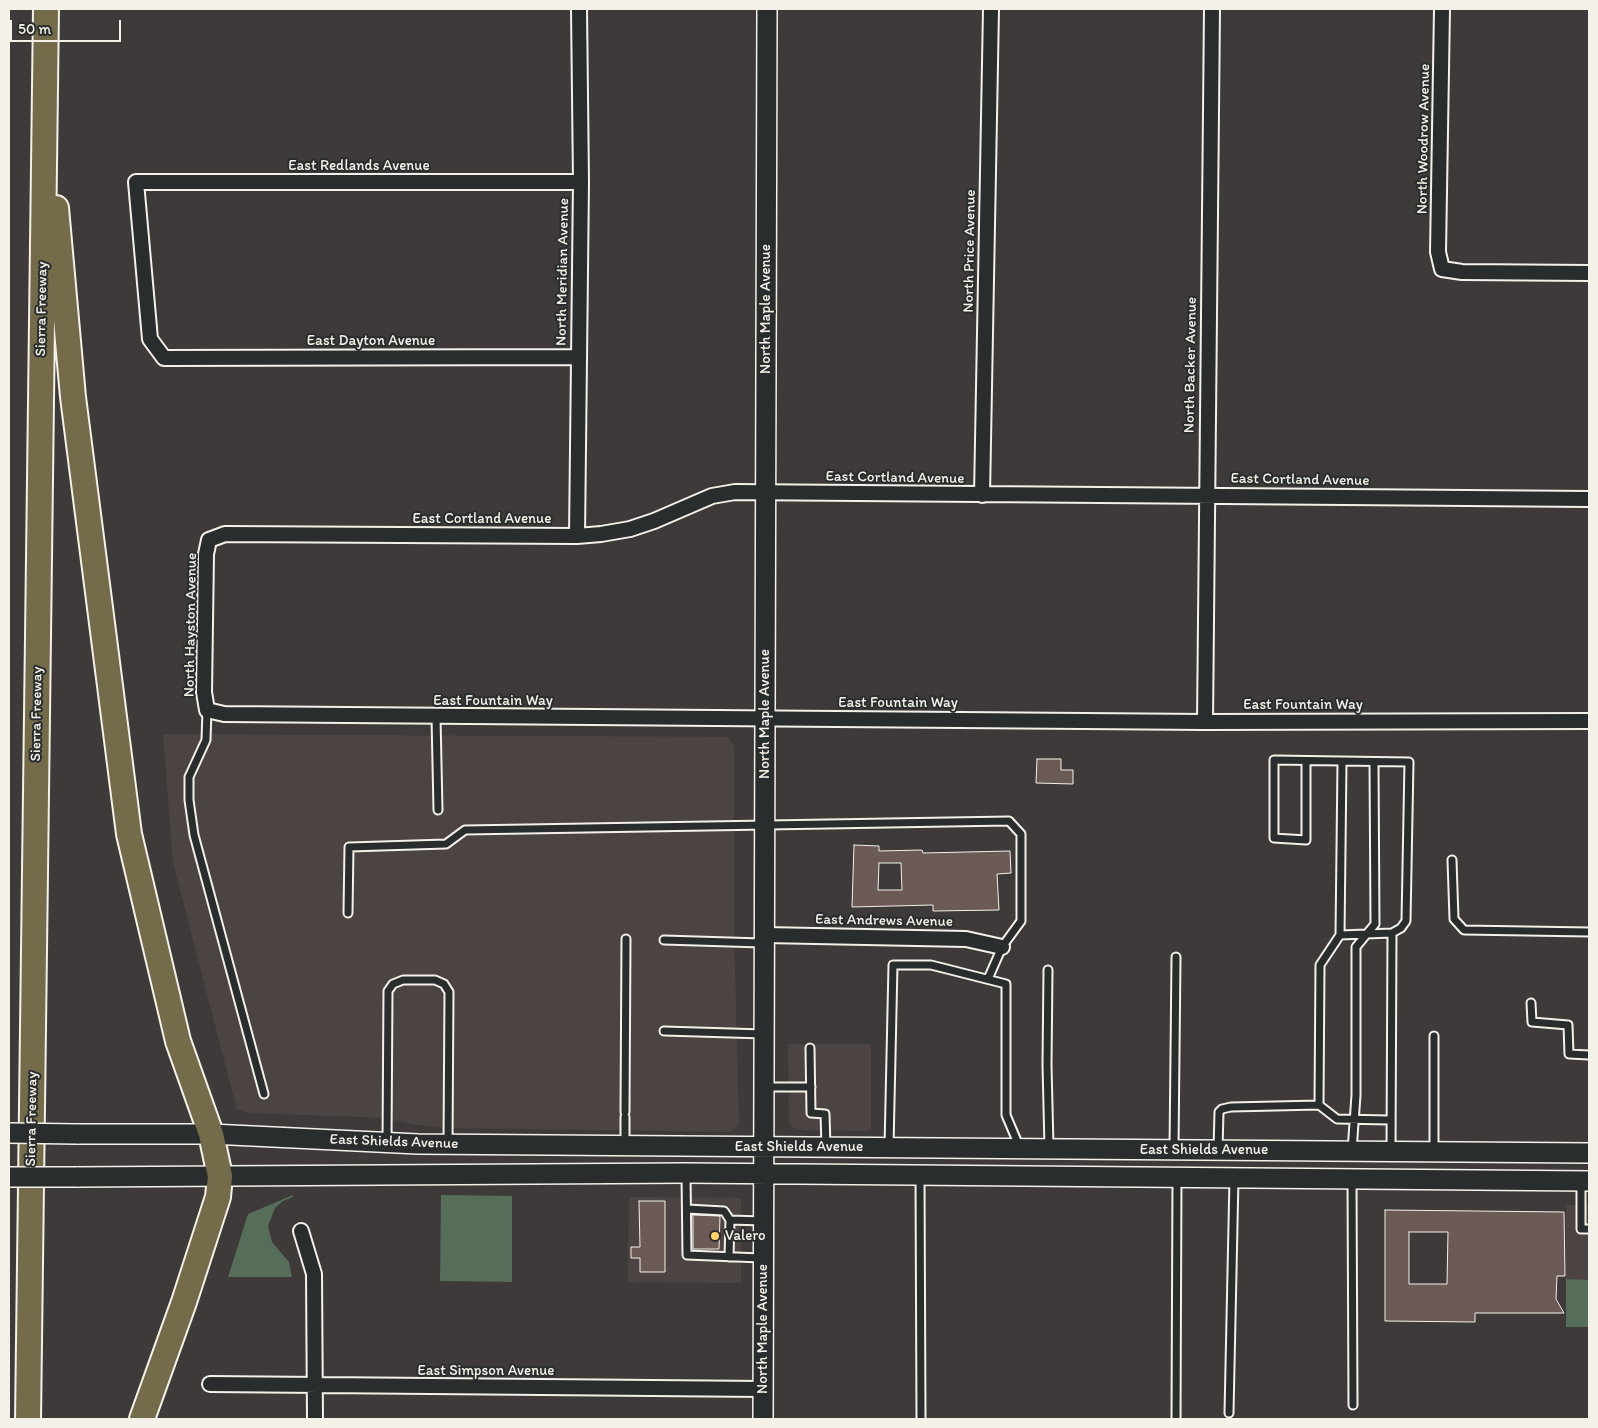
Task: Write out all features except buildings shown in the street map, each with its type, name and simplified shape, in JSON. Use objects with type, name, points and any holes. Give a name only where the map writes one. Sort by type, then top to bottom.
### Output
[{"type":"highway","name":"Sierra Freeway","points":[[28,1419],[46,9]]},
{"type":"highway","points":[[45,74],[73,397],[129,834],[178,1041],[211,1134],[220,1176],[218,1198],[187,1293],[142,1419]]},
{"type":"main road","name":"North Maple Avenue","points":[[763,1419],[767,9]]},
{"type":"main road","name":"East Shields Avenue","points":[[9,1133],[211,1134],[448,1145],[1589,1153]]},
{"type":"main road","points":[[1234,1178],[1239,1172],[1256,1169],[1306,1169],[1341,1165],[1352,1151]]},
{"type":"main road","name":"East Shields Avenue","points":[[9,1177],[686,1173],[1585,1181]]},
{"type":"street","name":"North Meridian Avenue","points":[[577,536],[581,182],[579,9]]},
{"type":"street","name":"North Price Avenue","points":[[982,495],[991,9]]},
{"type":"street","name":"North Backer Avenue","points":[[1205,722],[1212,9]]},
{"type":"street","name":"North Woodrow Avenue","points":[[1442,9],[1438,252],[1442,269],[1462,272],[1589,273]]},
{"type":"street","name":"East Redlands Avenue","points":[[164,358],[150,339],[136,182],[581,182]]},
{"type":"street","name":"East Dayton Avenue","points":[[164,358],[578,357]]},
{"type":"street","name":"East Cortland Avenue","points":[[209,540],[225,534],[577,536],[630,529],[712,496],[735,492],[1589,499]]},
{"type":"street","name":"North Hayston Avenue","points":[[208,710],[204,692],[206,554],[209,540]]},
{"type":"street","name":"East Fountain Way","points":[[208,710],[224,714],[436,717],[1205,722],[1589,721]]},
{"type":"street","name":"East Andrews Avenue","points":[[765,939],[966,939],[1002,947]]},
{"type":"street","points":[[301,1231],[314,1274],[316,1419]]},
{"type":"street","name":"East Simpson Avenue","points":[[210,1384],[763,1389]]},
{"type":"lane","points":[[208,710],[206,740],[189,777],[188,800],[194,835],[264,1094]]},
{"type":"lane","points":[[436,717],[438,810]]},
{"type":"lane","points":[[1306,761],[1306,840],[1274,838],[1274,760],[1374,763],[1409,762],[1406,921],[1401,928],[1392,933],[1340,935]]},
{"type":"lane","points":[[1319,1105],[1320,965],[1340,935],[1342,762]]},
{"type":"lane","points":[[1352,1151],[1356,946],[1375,924],[1374,763]]},
{"type":"lane","points":[[348,913],[349,847],[446,844],[465,830],[765,823],[1009,821],[1021,834],[1021,921],[1002,947],[988,979]]},
{"type":"lane","points":[[1452,860],[1454,919],[1464,930],[1589,932]]},
{"type":"lane","points":[[1391,1151],[1392,933]]},
{"type":"lane","points":[[625,1146],[626,939]]},
{"type":"lane","points":[[664,940],[765,939]]},
{"type":"lane","points":[[1174,1150],[1176,957]]},
{"type":"lane","points":[[889,1147],[893,965],[931,965],[1006,984],[1006,1115],[1020,1148]]},
{"type":"lane","points":[[1048,970],[1047,1065],[1049,1149]]},
{"type":"lane","points":[[387,1143],[388,991],[393,984],[402,980],[435,980],[444,984],[449,992],[448,1145]]},
{"type":"lane","points":[[1532,1003],[1532,1022],[1568,1025],[1568,1054],[1589,1055]]},
{"type":"lane","points":[[664,1031],[765,1034]]},
{"type":"lane","points":[[1434,1036],[1434,1152]]},
{"type":"lane","points":[[810,1048],[811,1113],[825,1114],[826,1147]]},
{"type":"lane","points":[[764,1088],[811,1088]]},
{"type":"lane","points":[[1218,1150],[1219,1112],[1222,1109],[1231,1107],[1319,1105],[1337,1119],[1390,1120]]},
{"type":"lane","points":[[686,1173],[686,1256],[764,1258]]},
{"type":"lane","points":[[920,1175],[921,1419]]},
{"type":"lane","points":[[1176,1419],[1177,1177]]},
{"type":"lane","points":[[1229,1413],[1234,1178]]},
{"type":"lane","points":[[1352,1179],[1353,1405]]},
{"type":"lane","points":[[1585,1181],[1581,1229],[1589,1229]]},
{"type":"lane","points":[[686,1209],[720,1209],[730,1220],[729,1257]]},
{"type":"lane","points":[[730,1220],[764,1221]]},
{"type":"shaded area","points":[[163,734],[728,737],[734,746],[734,930],[739,1123],[735,1129],[730,1132],[450,1128],[417,1125],[384,1118],[250,1113],[237,1110],[173,863]]},
{"type":"shaded area","points":[[788,1044],[871,1044],[871,1131],[797,1130],[789,1124]]},
{"type":"shaded area","points":[[629,1197],[741,1198],[741,1283],[628,1282]]},
{"type":"shaded area","points":[[1566,1205],[1589,1205],[1589,1280],[1566,1279]]},
{"type":"green space","points":[[293,1195],[293,1197],[283,1201],[275,1208],[268,1226],[272,1242],[289,1262],[292,1277],[228,1277],[248,1214]]},
{"type":"green space","points":[[441,1195],[512,1196],[512,1282],[440,1281]]},
{"type":"green space","points":[[1566,1279],[1589,1280],[1589,1327],[1566,1327]]},
{"type":"place","name":"Valero","points":[[715,1236]]}]
